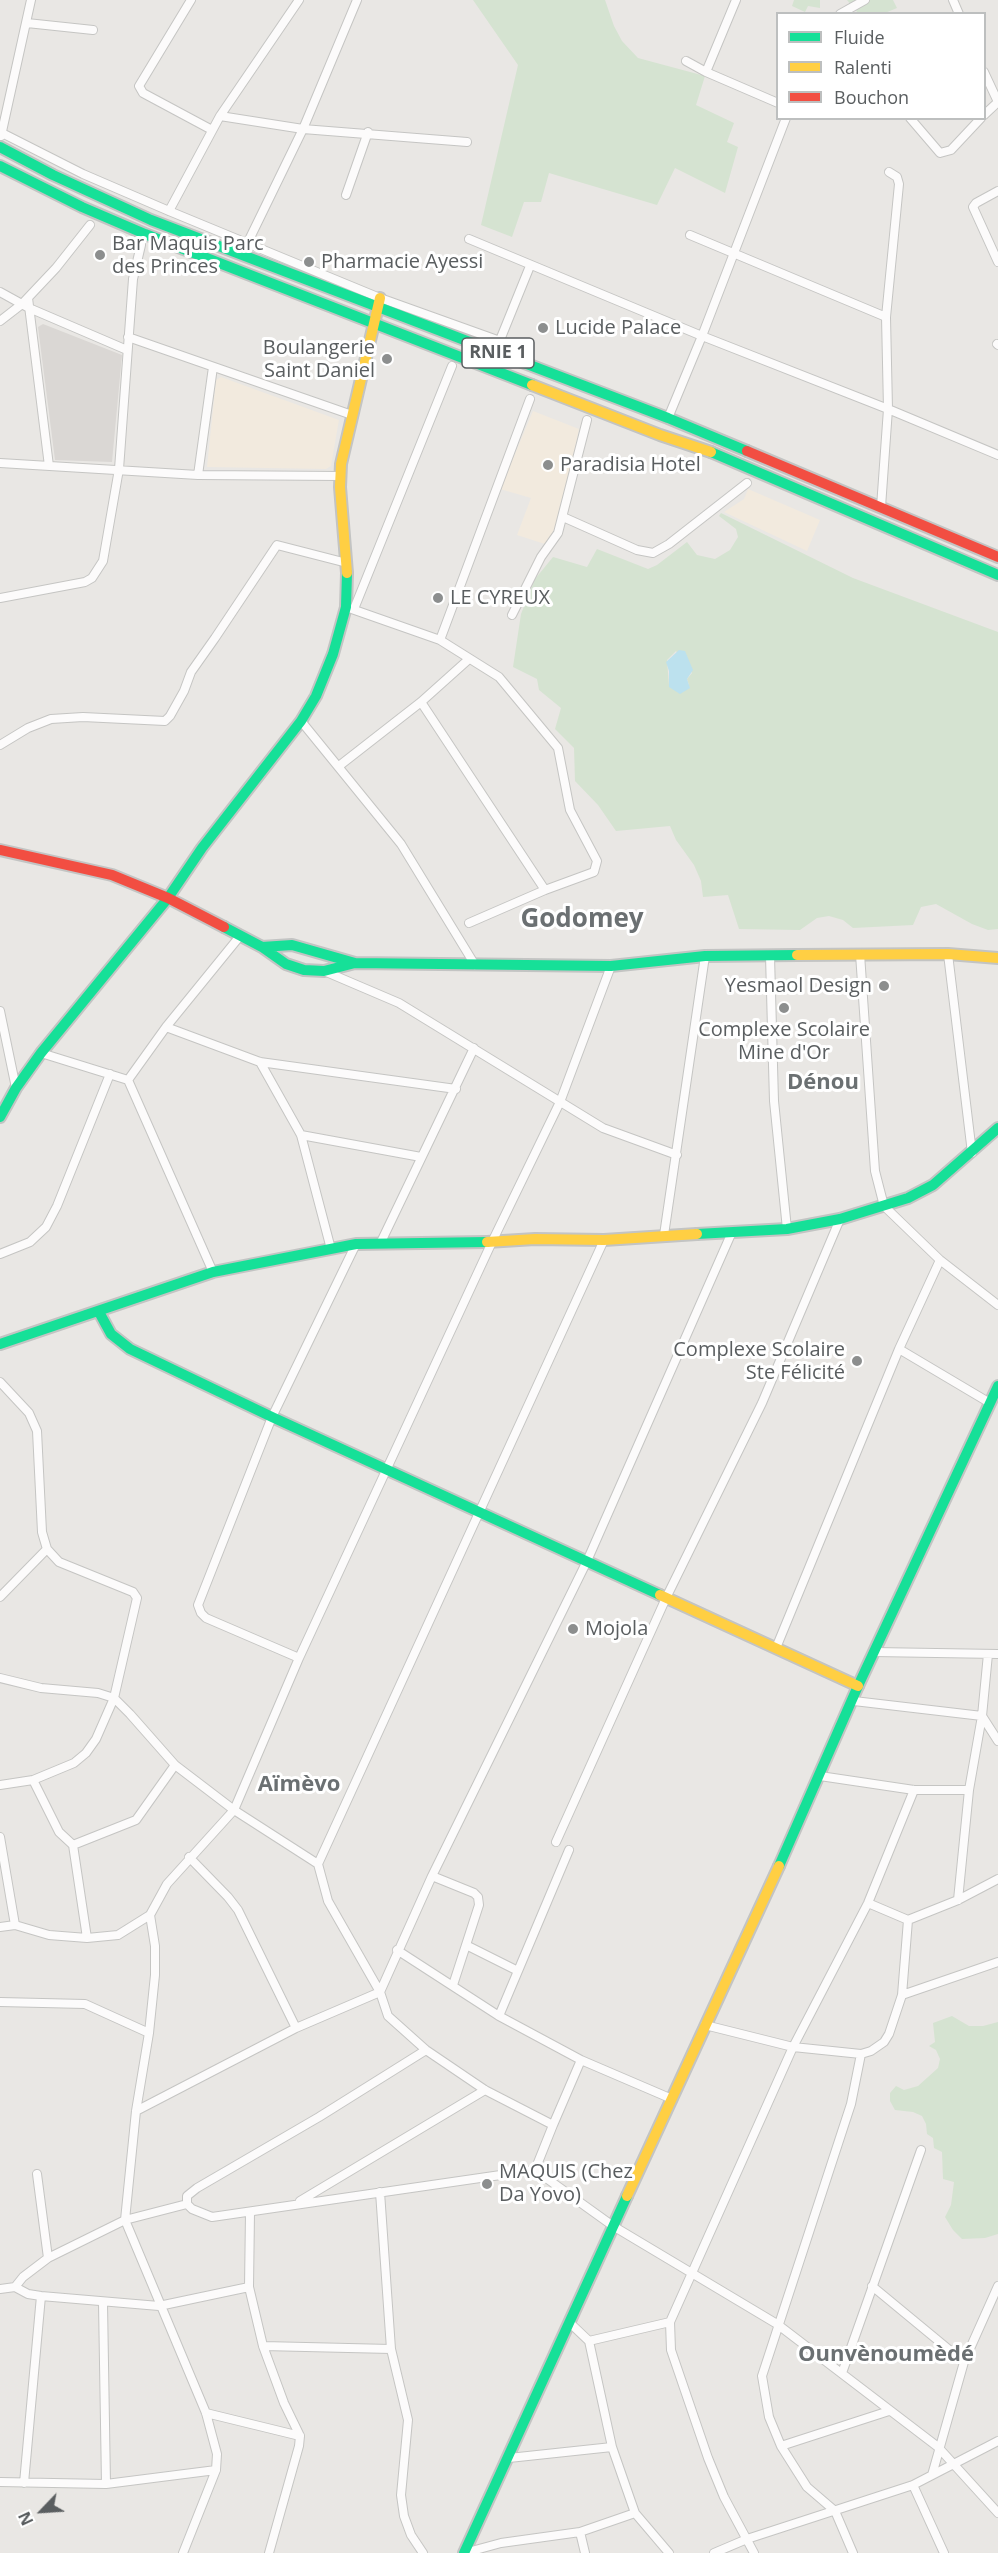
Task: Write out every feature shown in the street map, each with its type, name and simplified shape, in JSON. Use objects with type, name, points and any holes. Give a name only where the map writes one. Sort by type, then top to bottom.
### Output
[{"type":"main road","name":"RNIE 1","points":[[0,146],[52,175],[151,220],[378,303],[494,352],[668,418],[998,557]]},
{"type":"main road","name":"RNIE 1","points":[[0,166],[82,207],[375,324],[717,454],[998,575]]},
{"type":"main road","points":[[0,1117],[16,1088],[41,1053],[168,898],[202,848],[301,721],[325,676],[350,608],[340,476],[378,303]]},
{"type":"main road","points":[[0,850],[112,875],[168,898],[262,947],[286,964],[304,970],[324,971],[356,963]]},
{"type":"main road","points":[[262,947],[292,945],[356,963],[475,965],[611,966],[705,956],[948,954],[998,958]]},
{"type":"main road","points":[[0,1344],[213,1272],[356,1244],[535,1239],[604,1240],[788,1229],[840,1219],[885,1206],[933,1185],[998,1128]]},
{"type":"main road","points":[[99,1312],[111,1334],[130,1349],[272,1417],[858,1686]]},
{"type":"main road","points":[[464,2553],[820,1776],[854,1701],[858,1686],[998,1386]]},
{"type":"street","points":[[0,146],[1,132],[31,0]]},
{"type":"street","points":[[191,0],[138,86],[143,93],[212,130]]},
{"type":"street","points":[[247,244],[303,129],[357,0]]},
{"type":"street","points":[[706,72],[736,0]]},
{"type":"street","points":[[844,12],[865,0]]},
{"type":"street","points":[[169,211],[220,116],[294,2]]},
{"type":"street","points":[[27,23],[93,30]]},
{"type":"street","points":[[686,61],[776,103]]},
{"type":"street","points":[[986,76],[998,102],[986,114]]},
{"type":"street","points":[[220,116],[303,129],[368,132],[466,142]]},
{"type":"street","points":[[668,418],[785,120]]},
{"type":"street","points":[[912,120],[940,153],[951,150],[980,120]]},
{"type":"street","points":[[1,132],[83,174],[378,303],[500,341]]},
{"type":"street","points":[[346,195],[368,132]]},
{"type":"street","points":[[881,507],[888,409],[886,317],[899,184],[897,177],[889,172]]},
{"type":"street","points":[[998,191],[976,203],[974,207],[998,262]]},
{"type":"street","points":[[0,321],[26,303],[90,225]]},
{"type":"street","points":[[690,235],[886,317]]},
{"type":"street","points":[[469,239],[530,266],[998,455]]},
{"type":"street","points":[[0,598],[85,582],[92,578],[103,561],[119,469],[133,279],[141,245]]},
{"type":"street","points":[[494,352],[530,266]]},
{"type":"street","points":[[0,292],[128,350]]},
{"type":"street","points":[[26,303],[49,466]]},
{"type":"street","points":[[128,337],[352,415]]},
{"type":"street","points":[[452,366],[350,608],[440,640],[499,677],[558,748],[570,810],[597,861],[594,872],[545,890],[469,923]]},
{"type":"street","points":[[198,475],[213,367]]},
{"type":"street","points":[[440,640],[530,399]]},
{"type":"street","points":[[512,615],[541,557],[558,533],[587,420]]},
{"type":"street","points":[[0,463],[198,475],[340,476]]},
{"type":"street","points":[[563,517],[637,550],[653,553],[669,544],[747,483]]},
{"type":"street","points":[[0,745],[28,728],[51,719],[83,717],[165,721],[184,691],[190,672],[277,545],[347,563]]},
{"type":"street","points":[[339,766],[421,702],[469,659]]},
{"type":"street","points":[[421,702],[545,890]]},
{"type":"street","points":[[301,721],[401,844],[475,965]]},
{"type":"street","points":[[128,1080],[166,1027],[240,936]]},
{"type":"street","points":[[860,954],[875,1172],[885,1206],[940,1260],[998,1305]]},
{"type":"street","points":[[948,954],[972,1153]]},
{"type":"street","points":[[664,1235],[705,956]]},
{"type":"street","points":[[770,956],[774,1101],[788,1229]]},
{"type":"street","points":[[0,1926],[15,1925],[48,1935],[87,1938],[118,1935],[150,1914],[167,1884],[189,1857],[234,1810],[299,1658],[492,1242],[560,1102],[611,966]]},
{"type":"street","points":[[324,971],[399,1003],[603,1128],[677,1155]]},
{"type":"street","points":[[0,1011],[16,1088]]},
{"type":"street","points":[[166,1027],[260,1062],[456,1089]]},
{"type":"street","points":[[381,1242],[474,1048]]},
{"type":"street","points":[[41,1053],[128,1080],[213,1272]]},
{"type":"street","points":[[260,1062],[301,1135],[331,1249]]},
{"type":"street","points":[[0,1254],[30,1242],[46,1227],[57,1206],[110,1074]]},
{"type":"street","points":[[301,1135],[421,1157]]},
{"type":"street","points":[[556,1842],[666,1598],[762,1403],[840,1219]]},
{"type":"street","points":[[136,2110],[296,2028],[380,1992],[432,1876],[587,1561],[732,1232]]},
{"type":"street","points":[[553,2125],[485,2090],[426,2050],[388,2016],[380,1992],[328,1901],[318,1864],[604,1240]]},
{"type":"street","points":[[299,1658],[206,1618],[198,1605],[272,1417],[356,1244]]},
{"type":"street","points":[[776,1648],[900,1349],[940,1260]]},
{"type":"street","points":[[900,1349],[990,1402]]},
{"type":"street","points":[[0,1382],[29,1413],[37,1431],[42,1532],[47,1549],[59,1562],[133,1592],[137,1596],[114,1698],[96,1739],[86,1753],[74,1763],[33,1780],[0,1785]]},
{"type":"street","points":[[0,1597],[47,1549]]},
{"type":"street","points":[[874,1652],[998,1654]]},
{"type":"street","points":[[958,1900],[969,1790],[982,1716],[988,1654]]},
{"type":"street","points":[[0,1678],[41,1688],[98,1693],[114,1698],[176,1766],[234,1810],[318,1864]]},
{"type":"street","points":[[854,1701],[982,1716],[998,1740]]},
{"type":"street","points":[[73,1845],[136,1820],[176,1766]]},
{"type":"street","points":[[820,1776],[914,1790],[969,1790]]},
{"type":"street","points":[[33,1780],[59,1832],[73,1845],[87,1938]]},
{"type":"street","points":[[754,2553],[724,2497],[708,2458],[671,2350],[670,2322],[794,2047],[868,1902],[914,1790]]},
{"type":"street","points":[[0,1837],[15,1925]]},
{"type":"street","points":[[499,2016],[569,1850]]},
{"type":"street","points":[[189,1857],[238,1910],[296,2028]]},
{"type":"street","points":[[432,1876],[474,1893],[479,1905],[453,1986]]},
{"type":"street","points":[[868,1902],[908,1920],[958,1900],[998,1879]]},
{"type":"street","points":[[150,1914],[155,1946],[155,1975],[149,2033],[136,2110],[125,2220],[159,2306],[206,2413],[217,2454],[216,2470],[183,2553]]},
{"type":"street","points":[[705,2025],[794,2047],[861,2054],[884,2042],[889,2034],[902,1995],[908,1920]]},
{"type":"street","points":[[466,1945],[518,1971]]},
{"type":"street","points":[[397,1950],[499,2016],[581,2060],[672,2099]]},
{"type":"street","points":[[902,1995],[998,1962]]},
{"type":"street","points":[[0,2002],[85,2004],[149,2033]]},
{"type":"street","points":[[426,2050],[319,2117],[196,2188],[187,2196],[187,2204],[192,2209],[212,2217],[535,2170],[613,2226],[777,2324],[938,2447],[997,2510]]},
{"type":"street","points":[[854,2553],[835,2511],[807,2487],[781,2446],[769,2417],[762,2376],[777,2324],[851,2104],[861,2054]]},
{"type":"street","points":[[535,2170],[581,2060]]},
{"type":"street","points":[[296,2204],[485,2090]]},
{"type":"street","points":[[842,2373],[921,2150]]},
{"type":"street","points":[[37,2174],[48,2258]]},
{"type":"street","points":[[380,2192],[391,2349],[408,2420],[401,2495],[404,2516],[411,2535],[423,2553]]},
{"type":"street","points":[[15,2287],[23,2277],[48,2258],[125,2220],[187,2204]]},
{"type":"street","points":[[250,2213],[249,2287],[263,2346],[284,2403],[300,2436],[269,2553]]},
{"type":"street","points":[[872,2286],[964,2362]]},
{"type":"street","points":[[932,2475],[938,2447],[964,2362],[998,2286]]},
{"type":"street","points":[[0,2289],[15,2287],[28,2294],[41,2296],[159,2306],[249,2287]]},
{"type":"street","points":[[24,2482],[41,2296]]},
{"type":"street","points":[[103,2303],[106,2484]]},
{"type":"street","points":[[569,2322],[589,2341],[612,2446],[635,2513],[669,2553]]},
{"type":"street","points":[[589,2341],[670,2322]]},
{"type":"street","points":[[263,2346],[391,2349]]},
{"type":"street","points":[[781,2446],[889,2411]]},
{"type":"street","points":[[206,2413],[300,2436]]},
{"type":"street","points":[[714,2553],[747,2539],[913,2485],[998,2441]]},
{"type":"street","points":[[509,2458],[612,2446]]},
{"type":"street","points":[[0,2482],[106,2484],[216,2470]]},
{"type":"street","points":[[913,2485],[944,2553]]},
{"type":"street","points":[[464,2553],[501,2543],[580,2532],[635,2513]]},
{"type":"street","points":[[580,2532],[585,2553]]},
{"type":"street","points":[[501,2543],[503,2553]]},
{"type":"shaded area","points":[[43,324],[122,355],[112,462],[55,460],[38,327]]},
{"type":"shaded area","points":[[221,377],[339,420],[331,466],[326,469],[207,467],[216,380]]},
{"type":"shaded area","points":[[533,411],[579,429],[565,496],[551,546],[517,535],[531,498],[500,489]]},
{"type":"shaded area","points":[[748,489],[820,520],[807,551],[724,512],[744,499]]},
{"type":"green space","points":[[473,0],[605,0],[622,41],[638,58],[705,76],[696,105],[734,123],[727,142],[738,147],[725,193],[675,168],[657,205],[549,173],[541,202],[524,202],[512,237],[481,225],[518,65]]},
{"type":"green space","points":[[794,0],[820,0],[820,8],[808,6],[805,12],[792,6]]},
{"type":"green space","points":[[847,0],[893,0],[897,8],[887,12],[857,12]]},
{"type":"green space","points":[[721,513],[853,578],[998,632],[998,929],[988,930],[972,924],[936,904],[921,907],[913,925],[853,928],[843,920],[829,916],[817,918],[800,930],[739,929],[728,895],[703,897],[701,881],[694,865],[676,840],[670,826],[616,831],[598,805],[575,781],[574,748],[555,729],[561,708],[539,690],[537,679],[513,667],[521,614],[535,579],[553,557],[587,567],[597,549],[648,569],[657,565],[687,542],[697,555],[715,559],[730,550],[738,537],[736,529],[719,516]],"holes":[[[676,651],[692,673],[687,679],[689,685],[669,685],[667,660]]]},
{"type":"green space","points":[[952,2016],[969,2026],[983,2026],[998,2022],[998,2234],[985,2238],[962,2239],[953,2230],[945,2217],[951,2205],[954,2182],[943,2179],[942,2152],[934,2148],[933,2138],[927,2134],[922,2116],[913,2112],[895,2110],[890,2101],[890,2093],[896,2086],[904,2090],[918,2086],[938,2068],[940,2059],[936,2050],[929,2046],[935,2042],[933,2023]]},
{"type":"water","points":[[679,650],[685,651],[693,670],[687,679],[690,688],[680,694],[669,687],[669,671],[666,662]]},
{"type":"traffic: fast","points":[[0,147],[53,175],[151,220],[668,418],[747,451]]},
{"type":"traffic: fast","points":[[0,166],[82,207],[145,234],[532,385]]},
{"type":"traffic: fast","points":[[711,452],[998,575]]},
{"type":"traffic: fast","points":[[0,1117],[16,1088],[41,1053],[168,898],[202,848],[301,721],[316,696],[333,654],[346,607],[347,573]]},
{"type":"traffic: fast","points":[[224,927],[262,947],[286,964],[304,970],[324,971],[355,963],[611,966],[705,956],[797,955]]},
{"type":"traffic: fast","points":[[262,947],[292,945],[355,963]]},
{"type":"traffic: fast","points":[[697,1234],[787,1229],[840,1219],[908,1198],[933,1185],[998,1128]]},
{"type":"traffic: fast","points":[[0,1344],[213,1272],[356,1244],[487,1242]]},
{"type":"traffic: fast","points":[[99,1312],[111,1334],[130,1349],[272,1417],[660,1595]]},
{"type":"traffic: fast","points":[[779,1866],[858,1686],[998,1386]]},
{"type":"traffic: fast","points":[[464,2553],[627,2196]]},
{"type":"traffic: slow","points":[[347,573],[340,487],[341,464],[380,298]]},
{"type":"traffic: slow","points":[[532,385],[660,435],[711,452]]},
{"type":"traffic: slow","points":[[797,955],[948,954],[998,958]]},
{"type":"traffic: slow","points":[[487,1242],[535,1239],[604,1240],[697,1234]]},
{"type":"traffic: slow","points":[[660,1595],[858,1686]]},
{"type":"traffic: slow","points":[[627,2196],[779,1866]]},
{"type":"traffic: jam","points":[[747,451],[998,557]]},
{"type":"traffic: jam","points":[[0,850],[112,875],[168,898],[224,927]]},
{"type":"place","name":"Bar Maquis Parc des Princes","points":[[100,255]]},
{"type":"place","name":"Pharmacie Ayessi","points":[[309,262]]},
{"type":"place","name":"Lucide Palace","points":[[543,328]]},
{"type":"place","name":"Boulangerie Saint Daniel","points":[[387,359]]},
{"type":"place","name":"Paradisia Hotel","points":[[548,465]]},
{"type":"place","name":"LE CYREUX","points":[[438,598]]},
{"type":"place","name":"Yesmaol Design","points":[[884,986]]},
{"type":"place","name":"Complexe Scolaire Mine d'Or","points":[[784,1008]]},
{"type":"place","name":"Complexe Scolaire Ste Félicité","points":[[857,1361]]},
{"type":"place","name":"Mojola","points":[[573,1629]]},
{"type":"place","name":"MAQUIS (Chez Da Yovo)","points":[[487,2184]]},
{"type":"district","name":"Godomey","points":[[582,920]]},
{"type":"district","name":"Dénou","points":[[823,1083]]},
{"type":"district","name":"Aïmèvo","points":[[299,1785]]},
{"type":"district","name":"Ounvènoumèdé","points":[[886,2355]]}]
